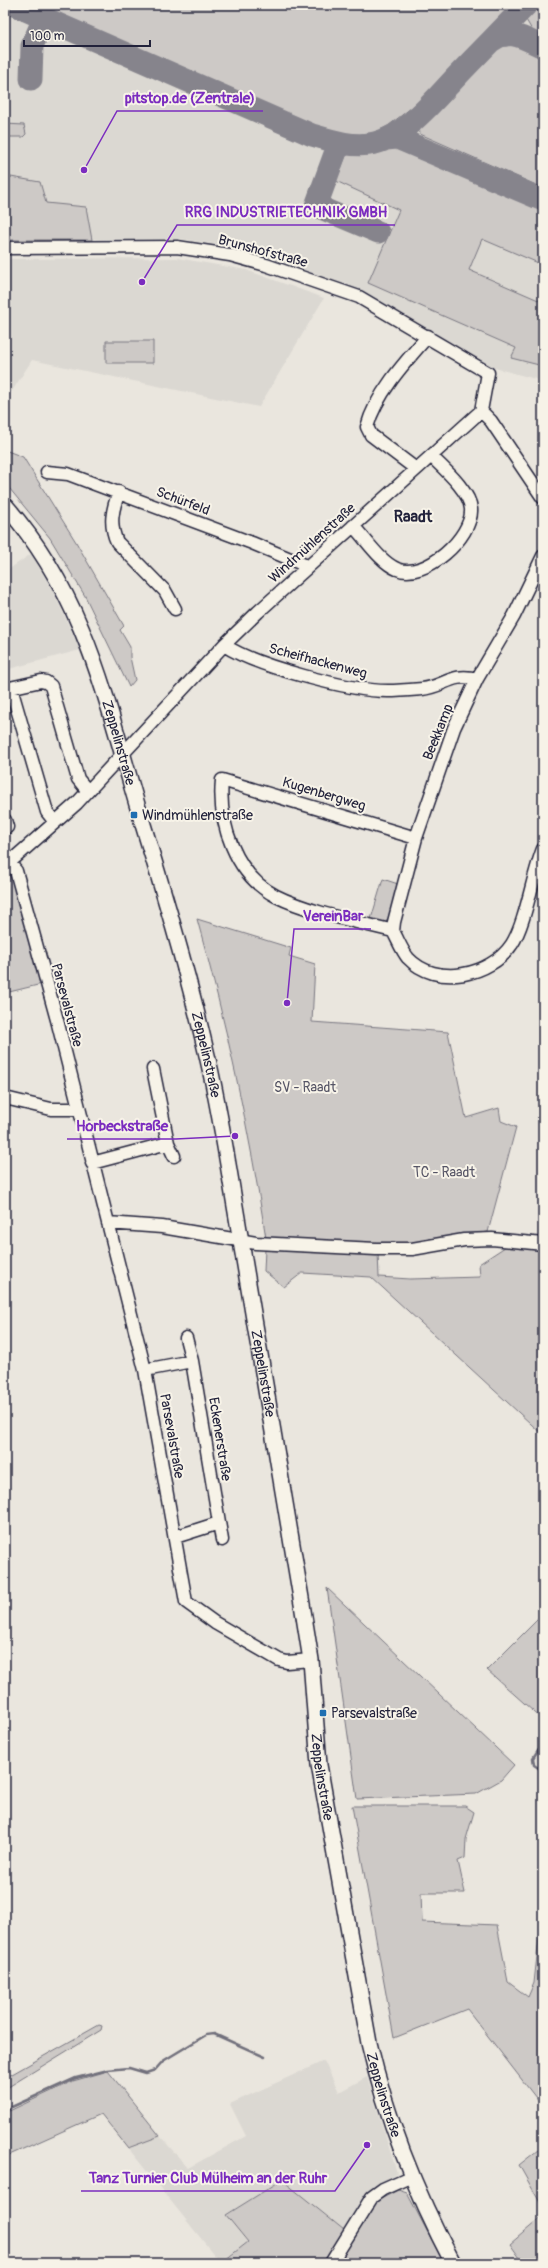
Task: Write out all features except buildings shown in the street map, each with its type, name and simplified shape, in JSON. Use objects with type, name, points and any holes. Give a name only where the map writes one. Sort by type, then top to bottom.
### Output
[{"type":"main road","name":"Zeppelinstraße","points":[[5,505],[34,542],[66,594],[92,650],[183,962],[205,1048],[220,1116],[242,1241],[311,1660],[319,1766],[369,2043],[379,2087],[412,2176],[453,2263]]},
{"type":"street","name":"Brunshofstraße","points":[[5,248],[177,247],[230,255],[266,264],[359,297],[428,336],[488,373],[481,411]]},
{"type":"street","points":[[416,469],[371,435],[367,427],[369,418],[396,373],[428,336]]},
{"type":"street","points":[[481,411],[491,421],[543,498]]},
{"type":"street","name":"Windmühlenstraße","points":[[8,860],[77,803],[87,790],[123,754],[224,645],[307,566],[481,411]]},
{"type":"street","points":[[353,526],[388,564],[397,569],[416,570],[433,563],[466,531],[470,521],[471,508],[467,495],[432,456]]},
{"type":"street","name":"Schürfeld","points":[[47,472],[68,474],[118,492],[307,566]]},
{"type":"street","points":[[118,492],[113,507],[112,522],[113,533],[117,542],[165,591],[175,610]]},
{"type":"street","name":"Beekkamp","points":[[393,931],[416,838],[454,728],[477,678],[514,616],[543,556]]},
{"type":"street","name":"Scheifhackenweg","points":[[224,645],[235,652],[308,676],[368,690],[388,691],[426,688],[464,675],[477,678]]},
{"type":"street","points":[[55,822],[47,812],[8,688],[41,680],[51,686],[78,779],[87,790]]},
{"type":"street","name":"Kugenbergweg","points":[[393,931],[300,905],[276,896],[258,883],[242,864],[228,835],[222,815],[222,780],[416,838]]},
{"type":"street","points":[[393,931],[408,957],[419,967],[435,973],[450,976],[470,974],[485,968],[501,957],[511,945],[518,931],[543,849]]},
{"type":"street","name":"Parsevalstraße","points":[[8,860],[16,871],[55,1013],[78,1109],[146,1370],[186,1602],[215,1623],[279,1660],[287,1662],[311,1660]]},
{"type":"street","points":[[153,1069],[168,1143],[174,1156]]},
{"type":"street","points":[[5,1098],[51,1109],[78,1109]]},
{"type":"street","points":[[92,1163],[168,1143]]},
{"type":"street","points":[[108,1224],[162,1227],[242,1241],[389,1250],[412,1249],[464,1240],[492,1239],[543,1244]]},
{"type":"street","name":"Eckenerstraße","points":[[186,1338],[192,1361],[222,1540]]},
{"type":"street","points":[[146,1370],[192,1361]]},
{"type":"street","points":[[175,1537],[219,1523]]},
{"type":"street","points":[[332,2263],[372,2197],[383,2189],[412,2176]]},
{"type":"shaded area","points":[[5,5],[543,5],[543,381],[495,368],[490,370],[363,294],[328,279],[234,247],[180,239],[5,240]]},
{"type":"shaded area","points":[[177,258],[246,270],[324,298],[259,407],[32,360],[5,402],[5,259]]},
{"type":"shaded area","points":[[31,554],[54,593],[80,650],[5,670],[5,572]]},
{"type":"shaded area","points":[[324,2061],[339,2092],[367,2077],[397,2173],[366,2193],[344,2230],[282,2181],[226,2215],[248,2243],[220,2262],[128,2148],[160,2136],[188,2168],[246,2136],[230,2104]]},
{"type":"green space","points":[[33,5],[514,5],[416,104],[388,126],[372,134],[346,135],[316,128]]},
{"type":"green space","points":[[538,5],[543,5],[543,37],[532,30],[525,18]]},
{"type":"green space","points":[[515,45],[543,57],[543,188],[420,134],[419,126],[497,47]]},
{"type":"green space","points":[[5,124],[24,125],[26,134],[23,137],[5,137]]},
{"type":"green space","points":[[399,147],[543,210],[543,265],[482,239],[469,270],[543,302],[543,366],[511,358],[516,348],[368,283],[399,210],[336,181],[346,156],[353,152]]},
{"type":"green space","points":[[5,176],[40,182],[46,203],[86,207],[92,240],[5,240]]},
{"type":"green space","points":[[106,341],[153,341],[153,363],[106,363]]},
{"type":"green space","points":[[5,450],[23,457],[76,542],[124,626],[120,630],[130,647],[130,657],[135,680],[129,687],[85,596],[50,538],[5,483]]},
{"type":"green space","points":[[5,866],[11,873],[42,984],[5,993]]},
{"type":"green space","points":[[383,879],[398,884],[387,924],[371,919]]},
{"type":"green space","points":[[197,919],[291,948],[289,956],[315,964],[312,1022],[448,1032],[466,1118],[499,1108],[501,1121],[516,1127],[488,1232],[395,1245],[266,1238],[228,1038]]},
{"type":"green space","points":[[508,1245],[543,1251],[543,1435],[371,1277],[302,1273],[284,1287],[264,1271],[265,1249],[378,1253],[379,1277],[410,1279],[480,1277],[479,1264]]},
{"type":"green space","points":[[327,1588],[514,1765],[501,1780],[476,1794],[357,1799]]},
{"type":"green space","points":[[543,1614],[543,1720],[487,1670]]},
{"type":"green space","points":[[352,1806],[465,1806],[474,1812],[466,1839],[465,1858],[458,1861],[465,1893],[421,1893],[422,1922],[497,1925],[508,1982],[528,1997],[534,1983],[543,1901],[543,2107],[467,2009],[394,2038]]},
{"type":"green space","points":[[99,2025],[102,2026],[101,2030],[5,2089],[5,2078]]},
{"type":"green space","points":[[108,2071],[160,2136],[128,2148],[101,2114],[5,2157],[5,2113],[73,2081]]},
{"type":"green space","points":[[543,2146],[543,2208],[519,2165]]},
{"type":"green space","points":[[282,2180],[344,2230],[323,2263],[221,2263],[248,2242],[226,2215]]},
{"type":"green space","points":[[398,2190],[407,2193],[444,2263],[338,2263],[377,2201]]},
{"type":"green space","points":[[543,2216],[543,2263],[519,2263],[522,2261],[510,2244]]},
{"type":"waterway","points":[[543,1742],[533,1758],[534,1765],[543,1771]]},
{"type":"waterway","points":[[5,2110],[76,2078],[108,2070],[129,2068],[146,2073],[155,2070],[163,2061],[206,2035],[214,2034],[265,2057]]},
{"type":"taxiway","points":[[14,5],[312,135],[343,143],[359,145],[375,143],[387,139],[398,133],[420,115],[526,5]]},
{"type":"taxiway","points":[[31,79],[32,46],[44,18]]},
{"type":"taxiway","points":[[493,40],[499,36],[512,35],[524,38],[543,47]]},
{"type":"taxiway","points":[[386,139],[397,138],[543,200]]},
{"type":"taxiway","points":[[339,143],[316,206],[378,232]]},
{"type":"place","name":"pitstop.de (Zentrale)","points":[[84,170]]},
{"type":"place","name":"RRG INDUSTRIETECHNIK GMBH","points":[[142,282]]},
{"type":"place","name":"Windmühlenstraße","points":[[134,815]]},
{"type":"place","name":"VereinBar","points":[[287,1003]]},
{"type":"place","name":"Horbeckstraße","points":[[235,1136]]},
{"type":"place","name":"Parsevalstraße","points":[[323,1713]]},
{"type":"place","name":"Tanz Turnier Club Mülheim an der Ruhr","points":[[367,2145]]},
{"type":"district","name":"Raadt","points":[[413,517]]},
{"type":"park label","name":"SV - Raadt","points":[[305,1087]]},
{"type":"park label","name":"TC - Raadt","points":[[444,1172]]}]
